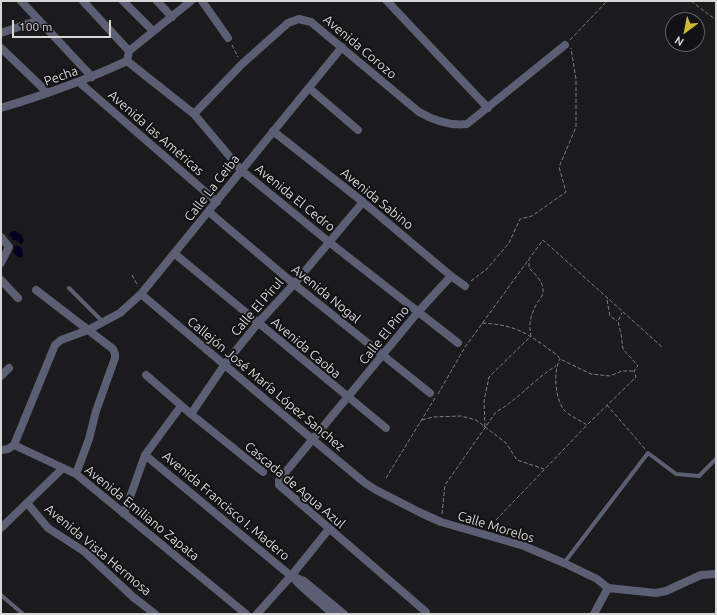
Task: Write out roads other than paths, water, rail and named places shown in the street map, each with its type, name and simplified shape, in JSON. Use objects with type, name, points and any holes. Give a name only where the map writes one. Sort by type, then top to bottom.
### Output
[{"type":"street","points":[[21,1],[92,77]]},
{"type":"street","points":[[83,1],[129,51]]},
{"type":"street","points":[[123,1],[153,31]]},
{"type":"street","points":[[157,1],[172,17]]},
{"type":"street","points":[[127,61],[129,51],[191,1]]},
{"type":"street","points":[[202,1],[228,38]]},
{"type":"street","points":[[387,1],[488,108],[568,46]]},
{"type":"street","name":"Avenida Corozo","points":[[194,114],[242,64],[288,23],[299,19],[311,22],[419,112],[429,117],[458,125],[467,124],[488,108]]},
{"type":"street","points":[[1,34],[39,20]]},
{"type":"street","name":"Calle La Ceiba","points":[[14,445],[55,345],[61,340],[88,330],[120,313],[141,294],[342,47]]},
{"type":"street","points":[[1,48],[48,93]]},
{"type":"street","name":"Pecha","points":[[1,108],[79,82],[127,61]]},
{"type":"street","name":"Avenida El Cedro","points":[[127,61],[194,114],[241,170],[329,242],[458,343]]},
{"type":"street","name":"Avenida las Américas","points":[[79,82],[217,202]]},
{"type":"street","points":[[309,88],[358,130]]},
{"type":"street","name":"Avenida Sabino","points":[[273,131],[363,202],[465,286]]},
{"type":"street","name":"Calle El Pirul","points":[[191,414],[225,364],[258,323],[294,284],[363,202]]},
{"type":"street","name":"Avenida Nogal","points":[[209,212],[294,284],[430,393]]},
{"type":"street","points":[[1,237],[10,248],[1,263]]},
{"type":"street","name":"Avenida Caoba","points":[[175,254],[386,428]]},
{"type":"street","name":"Calle El Pino","points":[[279,485],[279,480],[281,477],[312,439],[348,398],[418,312],[451,276]]},
{"type":"street","points":[[1,280],[18,298]]},
{"type":"street","points":[[36,290],[113,349],[115,354],[115,358],[96,411],[89,439],[76,474]]},
{"type":"street","name":"Callejón José María López Sanchez","points":[[141,294],[312,439],[365,483],[376,490]]},
{"type":"street","points":[[1,376],[9,368]]},
{"type":"street","name":"Cascada de Agua Azul","points":[[146,375],[181,406],[263,472]]},
{"type":"street","points":[[124,514],[145,455],[181,406]]},
{"type":"street","points":[[1,450],[8,449],[14,445]]},
{"type":"street","name":"Avenida Emiliano Zapata","points":[[14,445],[76,474],[246,614]]},
{"type":"street","name":"Avenida Francisco I. Madero","points":[[145,455],[291,576],[333,614]]},
{"type":"street","points":[[1,527],[63,468]]},
{"type":"street","name":"Cascada de Agua Azul","points":[[279,485],[426,612],[426,614]]},
{"type":"street","name":"Calle Morelos","points":[[376,490],[421,514],[441,522],[524,546],[597,579],[608,588]]},
{"type":"street","name":"Avenida Vista Hermosa","points":[[27,503],[48,528],[85,552],[128,593],[155,614]]},
{"type":"street","points":[[257,614],[291,576],[329,529]]},
{"type":"street","points":[[594,614],[608,588],[656,593],[666,591],[701,575],[716,574]]},
{"type":"street","name":"Avenida Francisco I. Madero","points":[[291,576],[304,581],[344,614]]},
{"type":"lane","points":[[69,288],[103,322]]},
{"type":"lane","points":[[564,563],[648,452],[676,474],[699,476],[716,459]]},
{"type":"lane","points":[[1,595],[23,614]]},
{"type":"water","points":[[15,231],[22,236],[23,243],[21,244],[16,240],[12,240],[12,237],[9,236],[10,232]]},
{"type":"water","points":[[15,246],[22,248],[23,256],[21,258],[16,256],[13,252]]}]
